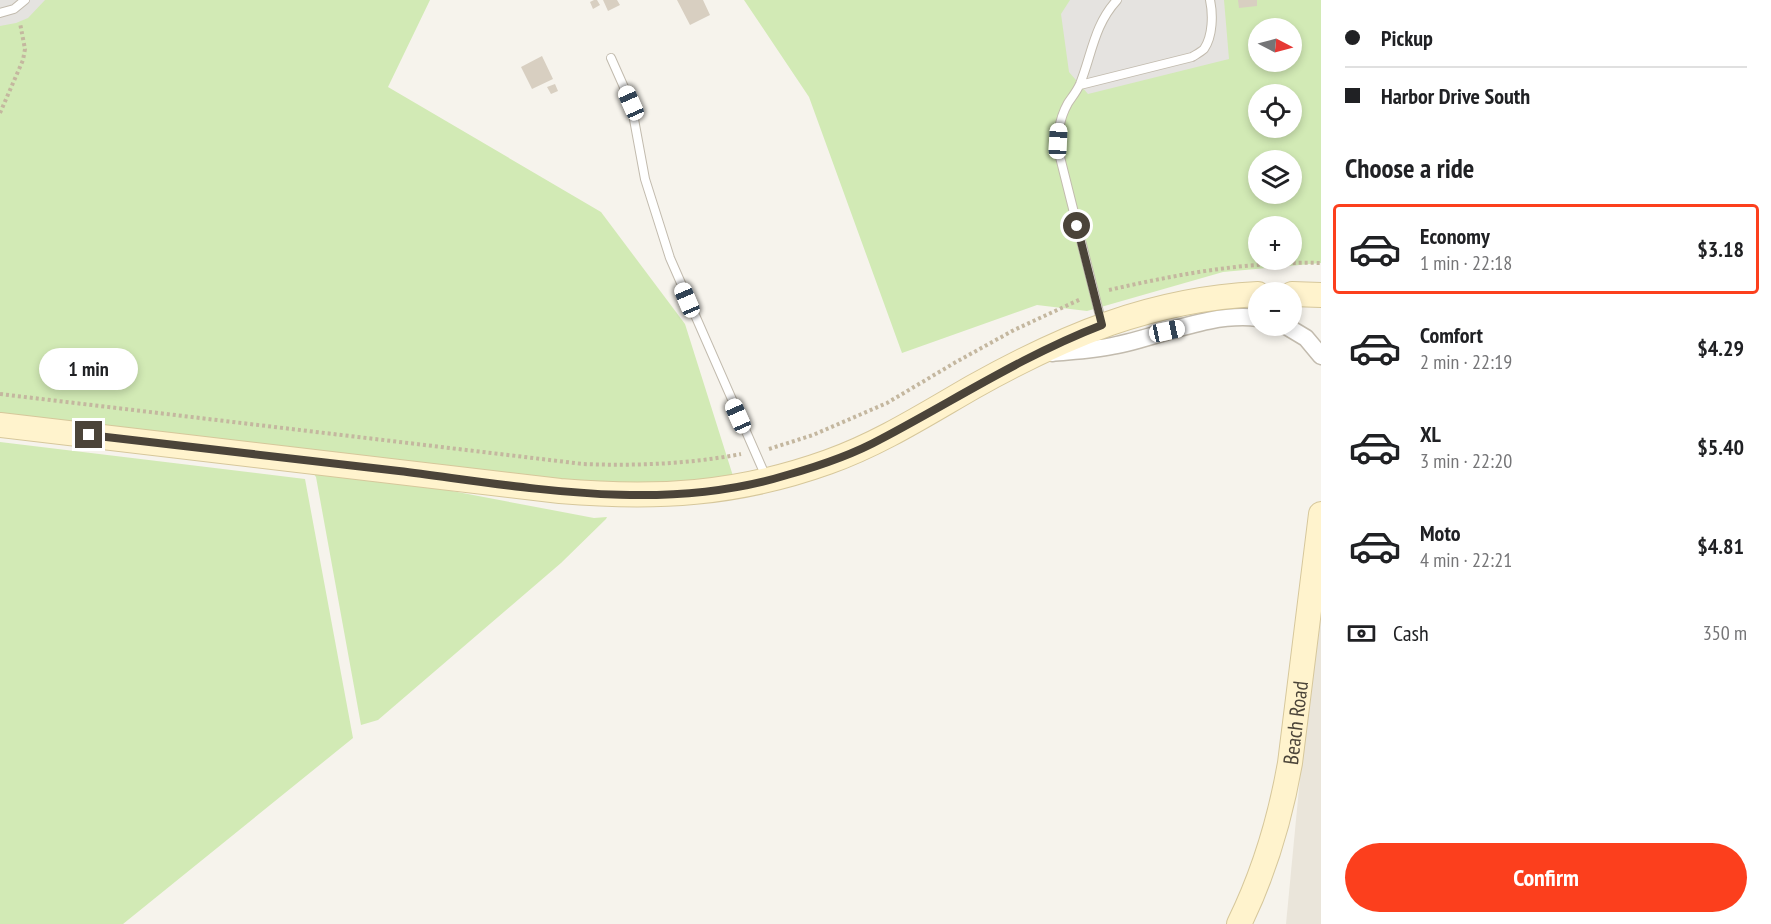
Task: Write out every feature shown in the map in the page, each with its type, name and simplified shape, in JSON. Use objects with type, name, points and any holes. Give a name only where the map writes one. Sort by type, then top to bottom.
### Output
[{"type":"street","points":[[1302,294],[1321,295]]},
{"type":"street","points":[[0,425],[588,493],[679,495],[703,493],[767,480],[830,462],[879,440],[1033,355],[1102,325],[1180,303],[1248,295]]},
{"type":"street","points":[[1033,355],[1112,346],[1210,322],[1248,318]]},
{"type":"street","points":[[1302,336],[1321,356]]},
{"type":"street","name":"Beach Road","points":[[1239,924],[1261,874],[1285,790],[1321,514]]},
{"type":"lane","points":[[0,14],[25,0]]},
{"type":"lane","points":[[1102,325],[1058,141],[1062,116],[1080,85],[1098,27],[1107,11],[1117,0]]},
{"type":"lane","points":[[1080,85],[1192,57],[1204,49],[1210,36],[1210,0]]},
{"type":"lane","points":[[611,58],[631,103],[645,179],[670,258],[767,480]]},
{"type":"path","points":[[0,113],[23,60],[25,49],[16,7]]},
{"type":"path","points":[[1105,291],[1204,270],[1251,265],[1321,263]]},
{"type":"path","points":[[769,449],[813,435],[887,403],[1014,330],[1081,299]]},
{"type":"path","points":[[0,394],[583,464],[629,466],[680,464],[744,454]]},
{"type":"shaded area","points":[[0,0],[45,0],[28,18],[0,26]]},
{"type":"shaded area","points":[[1070,0],[1224,0],[1229,59],[1088,94],[1069,72],[1061,14]]},
{"type":"shaded area","points":[[1321,615],[1321,924],[1286,924],[1300,778]]},
{"type":"green space","points":[[0,0],[430,0],[388,87],[601,212],[685,324],[733,476],[647,483],[561,480],[0,413]]},
{"type":"green space","points":[[744,0],[1321,0],[1321,263],[1302,265],[1302,216],[1248,216],[1248,270],[1223,272],[1087,311],[1037,305],[902,353],[809,97]]},
{"type":"green space","points":[[0,442],[305,479],[353,738],[123,924],[0,924]]},
{"type":"green space","points":[[313,473],[431,487],[594,518],[607,517],[561,563],[378,720],[361,725],[316,477]]},
{"type":"building","points":[[597,0],[600,5],[593,9],[590,2]]},
{"type":"building","points":[[603,0],[617,0],[620,5],[608,11]]},
{"type":"building","points":[[677,0],[703,0],[710,15],[690,25]]},
{"type":"building","points":[[1238,0],[1257,0],[1257,6],[1239,8]]},
{"type":"building","points":[[542,56],[553,79],[532,89],[521,67]]},
{"type":"building","points":[[555,84],[558,91],[551,94],[547,87]]},
{"type":"route","points":[[89,435],[560,491],[656,496],[703,493],[746,486],[830,462],[879,440],[1000,372],[1074,335],[1102,325],[1077,226]]}]
